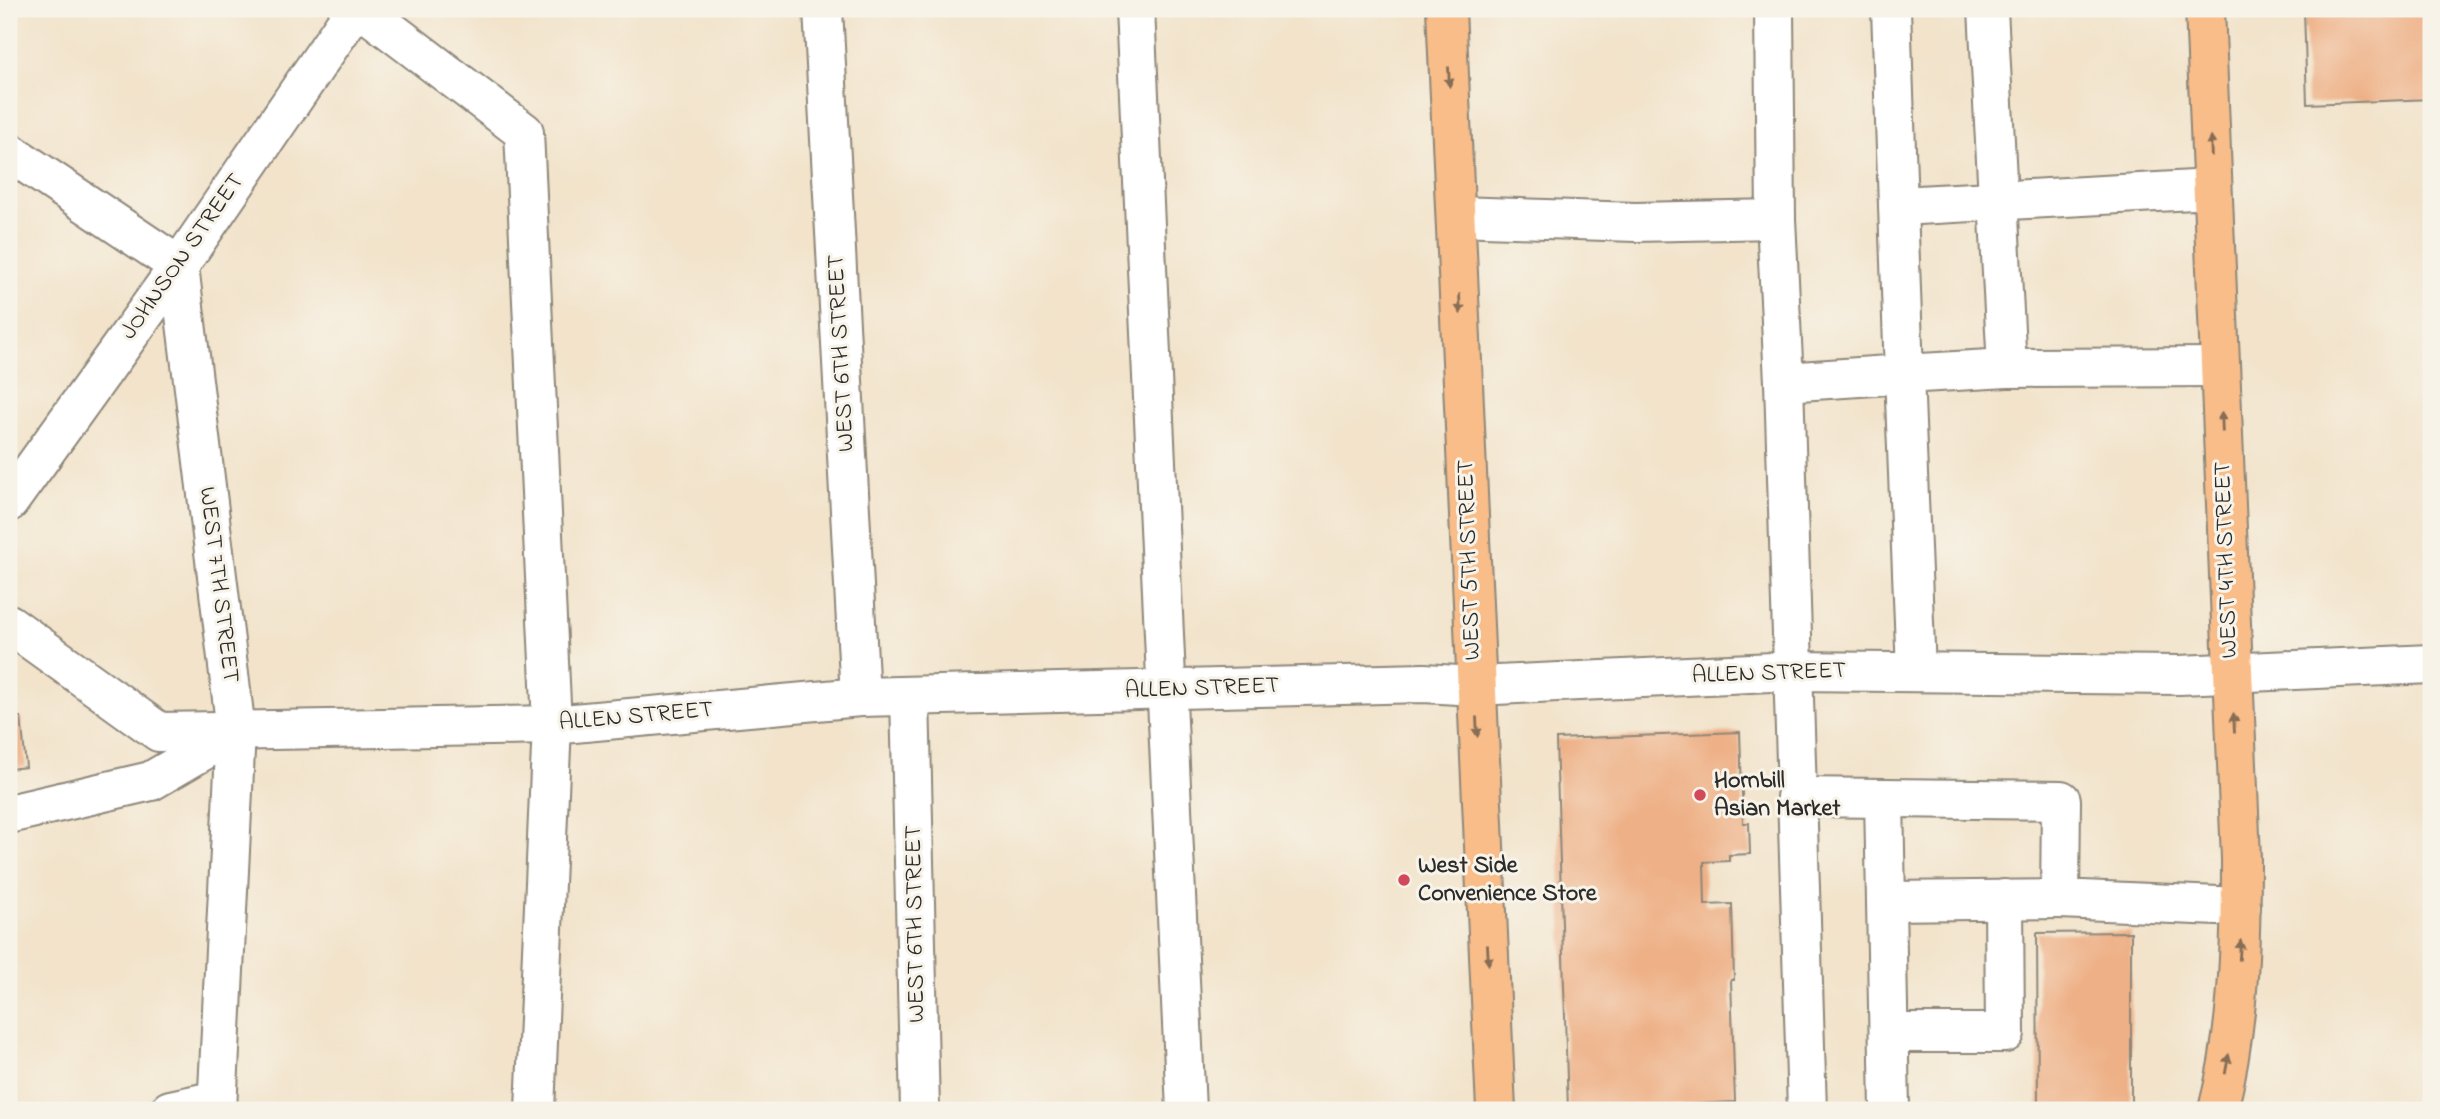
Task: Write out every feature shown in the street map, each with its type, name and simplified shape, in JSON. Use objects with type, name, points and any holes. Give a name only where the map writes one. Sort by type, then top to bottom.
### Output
[{"type":"main road","name":"WEST 5TH STREET","points":[[1446,9],[1496,1110]]},
{"type":"main road","name":"WEST 4TH STREET","points":[[2205,9],[2241,859],[2241,907],[2234,1018],[2218,1110]]},
{"type":"street","name":"JOHNSON STREET","points":[[9,502],[178,266],[355,9]]},
{"type":"street","points":[[362,9],[524,132],[552,725],[535,1110]]},
{"type":"street","name":"WEST 6TH STREET","points":[[823,9],[860,697]]},
{"type":"street","points":[[1135,9],[1186,1110]]},
{"type":"street","points":[[1774,9],[1776,219],[1784,382],[1807,1110]]},
{"type":"street","points":[[1891,9],[1916,672]]},
{"type":"street","points":[[1988,9],[2007,368]]},
{"type":"street","points":[[9,152],[178,266]]},
{"type":"street","points":[[1899,206],[2212,189]]},
{"type":"street","points":[[1456,216],[1634,222],[1776,219]]},
{"type":"street","name":"WEST 7TH STREET","points":[[178,266],[236,731],[217,1105]]},
{"type":"street","points":[[1784,382],[2007,368],[2219,367]]},
{"type":"street","name":"ALLEN STREET","points":[[9,624],[159,732],[552,725],[860,697],[1424,683],[1475,686],[1792,671],[2179,675],[2431,663]]},
{"type":"street","name":"WEST 6TH STREET","points":[[910,696],[920,1110]]},
{"type":"street","points":[[9,814],[151,781],[236,731]]},
{"type":"street","points":[[1796,797],[2061,800],[2060,898]]},
{"type":"street","points":[[1884,798],[1890,1110]]},
{"type":"street","points":[[1886,901],[2060,898],[2241,907]]},
{"type":"street","points":[[1888,1033],[2005,1033],[2004,899]]},
{"type":"street","points":[[170,1110],[217,1105]]},
{"type":"building","points":[[2304,9],[2431,9],[2431,99],[2307,104]]},
{"type":"building","points":[[9,717],[21,717],[26,767],[9,769]]},
{"type":"building","points":[[1740,732],[1743,823],[1749,823],[1750,854],[1729,855],[1729,861],[1704,862],[1705,905],[1732,904],[1734,980],[1731,980],[1735,1102],[1657,1106],[1657,1110],[1568,1110],[1556,739]]},
{"type":"building","points":[[2131,932],[2131,1110],[2038,1110],[2037,933]]},
{"type":"building","points":[[1754,1106],[1791,1106],[1791,1110],[1754,1110]]},
{"type":"place","name":"Hornbill Asian Market","points":[[1700,795]]},
{"type":"place","name":"West Side Convenience Store","points":[[1404,880]]}]
